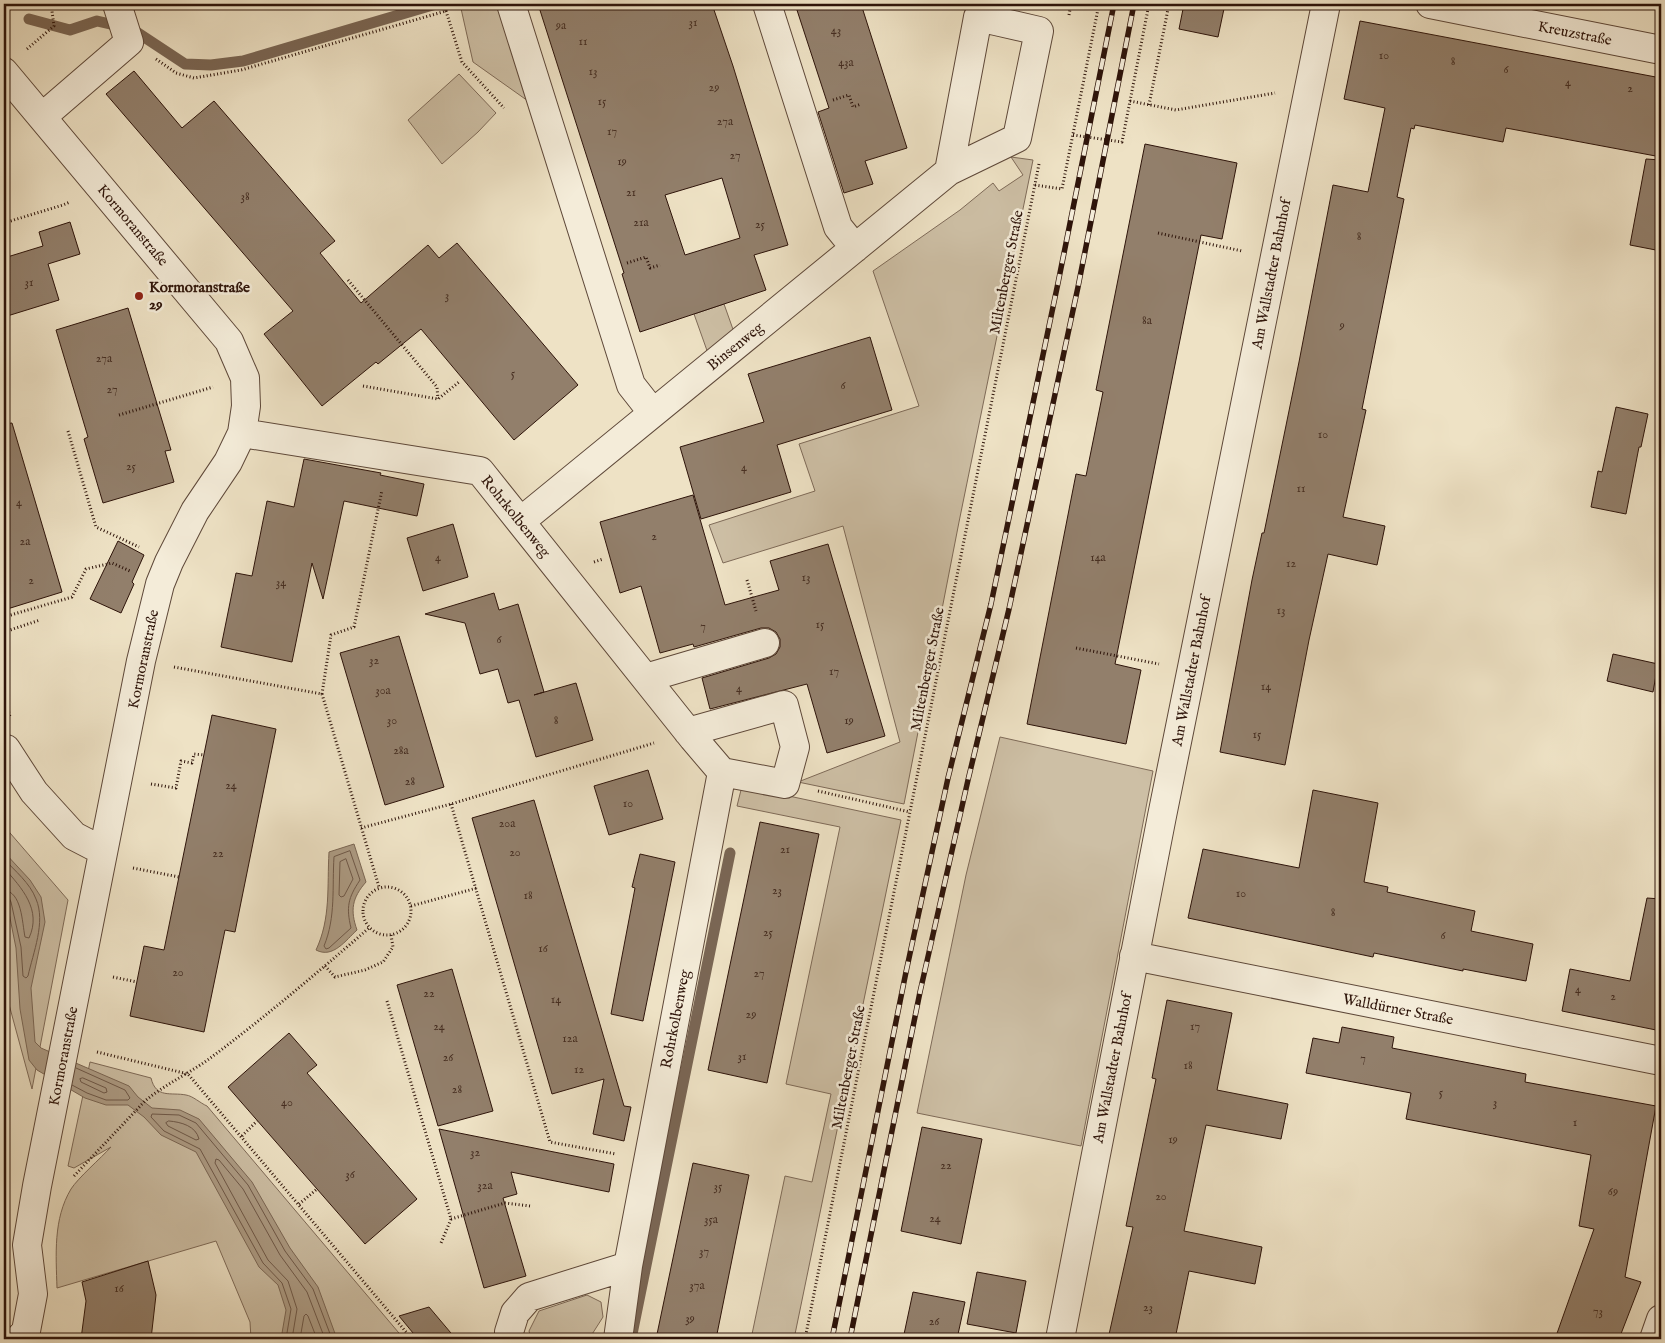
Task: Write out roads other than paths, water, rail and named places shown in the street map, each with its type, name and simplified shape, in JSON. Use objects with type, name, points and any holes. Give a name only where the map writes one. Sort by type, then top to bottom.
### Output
[{"type":"street","points":[[42,116],[129,42],[117,4]]},
{"type":"street","points":[[510,4],[631,385],[653,413]]},
{"type":"street","points":[[767,4],[838,227],[855,248]]},
{"type":"street","name":"Am Wallstadter Bahnhof","points":[[1060,1339],[1134,956],[1326,4]]},
{"type":"street","name":"Kreuzstraße","points":[[1430,4],[1661,50]]},
{"type":"street","name":"Binsenweg","points":[[521,521],[949,171],[1017,138],[1038,31],[979,10],[949,171]]},
{"type":"street","name":"Kormoranstraße","points":[[12,63],[42,116],[229,341],[245,378],[246,406],[242,433],[228,462],[195,511],[165,573],[141,661],[36,1186],[27,1245],[33,1294],[26,1331],[19,1339]]},
{"type":"street","name":"Rohrkolbenweg","points":[[242,433],[480,471],[722,772],[628,1266],[618,1339]]},
{"type":"street","points":[[646,678],[766,643]]},
{"type":"street","points":[[688,732],[784,705],[795,747],[785,784],[722,772]]},
{"type":"street","points":[[4,749],[6,748],[34,792],[74,836],[102,856]]},
{"type":"street","name":"Walldürner Straße","points":[[1134,956],[1661,1061]]},
{"type":"street","points":[[509,1339],[509,1332],[515,1313],[529,1297],[628,1266]]},
{"type":"street","points":[[1654,1339],[1661,1319]]},
{"type":"water","points":[[354,844],[366,882],[358,893],[354,904],[353,916],[357,930],[339,947],[328,952],[322,952],[316,950],[321,938],[326,914],[329,852]]},
{"type":"water","points":[[4,852],[30,880],[41,897],[45,922],[31,988],[35,1042],[41,1048],[129,1086],[138,1097],[152,1108],[180,1110],[199,1119],[252,1182],[290,1248],[318,1287],[337,1339],[281,1339],[286,1310],[278,1285],[259,1267],[196,1152],[161,1135],[144,1117],[128,1105],[106,1105],[85,1098],[37,1070],[29,1060],[20,1009],[16,948],[7,903],[4,898]]},
{"type":"waterway","points":[[29,19],[70,30],[97,21],[132,29],[185,64],[211,65],[243,61],[436,4]]},
{"type":"waterway","points":[[631,1339],[730,853]]},
{"type":"railway","points":[[832,1339],[906,972],[948,778],[991,604],[1114,4]]},
{"type":"railway","points":[[850,1339],[920,992],[1009,609],[1078,287],[1134,4]]},
{"type":"place","name":"Kormoranstraße 29","points":[[139,296]]}]
